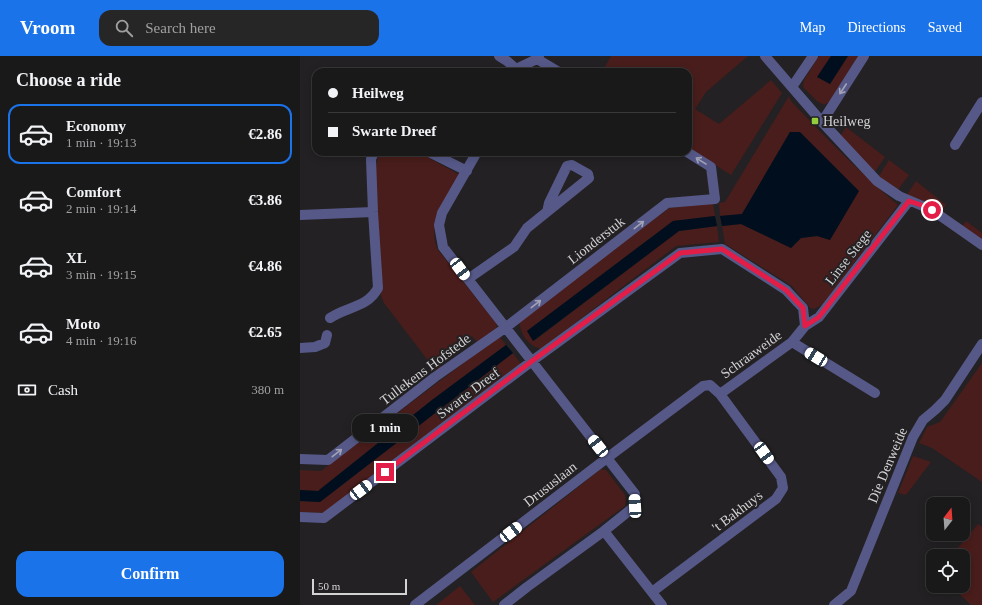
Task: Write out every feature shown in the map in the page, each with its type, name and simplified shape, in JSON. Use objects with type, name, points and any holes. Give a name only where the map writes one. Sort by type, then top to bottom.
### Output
[{"type":"street","points":[[499,56],[508,61],[514,68]]},
{"type":"street","points":[[765,56],[822,122],[877,181],[899,196],[932,210],[982,245]]},
{"type":"street","points":[[792,87],[813,56]]},
{"type":"street","points":[[822,122],[864,56]]},
{"type":"street","points":[[521,68],[538,57],[553,68]]},
{"type":"street","points":[[954,144],[982,102]]},
{"type":"street","name":"Lionderstuk","points":[[505,328],[667,203],[715,199],[712,167],[692,155]]},
{"type":"street","points":[[330,318],[371,299],[381,280],[373,212],[371,159],[372,156]]},
{"type":"street","points":[[437,156],[467,171]]},
{"type":"street","points":[[475,156],[442,213],[439,226],[443,247],[635,494],[635,506],[604,531],[504,605]]},
{"type":"street","points":[[468,279],[514,247],[527,228],[547,212],[589,178],[588,174],[572,165],[567,166],[549,203],[547,212]]},
{"type":"street","name":"Linse Stege","points":[[805,326],[819,317],[909,201]]},
{"type":"street","points":[[300,215],[373,212]]},
{"type":"street","points":[[532,361],[680,253],[722,249],[786,290],[803,308],[805,326]]},
{"type":"street","name":"Schraaweide","points":[[607,458],[703,386],[710,385],[720,394],[792,342],[805,326]]},
{"type":"street","name":"Tullekens Hofstede","points":[[300,458],[328,460],[435,377],[505,328]]},
{"type":"street","points":[[300,348],[315,347],[325,343],[327,335]]},
{"type":"street","points":[[792,342],[875,393]]},
{"type":"street","name":"Die Denweide","points":[[834,605],[850,591],[913,437],[923,420],[936,410],[944,400],[982,344]]},
{"type":"street","name":"Swarte Dreef","points":[[300,516],[324,518],[532,361]]},
{"type":"street","name":"'t Bakhuys","points":[[652,592],[776,499],[783,488],[781,477],[720,394]]},
{"type":"street","name":"Drususlaan","points":[[416,605],[607,458]]},
{"type":"street","points":[[604,531],[662,605]]},
{"type":"shaded area","points":[[611,56],[748,56],[706,92],[695,109],[719,124],[771,80],[782,93],[731,175],[692,151],[692,68],[604,68]]},
{"type":"shaded area","points":[[819,56],[831,56],[818,77],[830,84],[848,56],[858,56],[829,102],[824,105],[817,101],[803,87],[804,80]]},
{"type":"shaded area","points":[[789,96],[791,101],[830,141],[898,205],[823,304],[814,309],[810,308],[792,286],[725,244],[722,226],[741,224],[791,248],[801,238],[817,236],[830,240],[800,132],[790,132],[742,214],[720,216],[719,203],[725,202]]},
{"type":"shaded area","points":[[846,127],[885,157],[874,173],[839,138]]},
{"type":"shaded area","points":[[425,156],[460,175],[444,202],[436,221],[434,231],[435,241],[438,250],[496,323],[497,327],[478,343],[472,336],[438,362],[442,367],[436,371],[384,303],[381,296],[375,173],[378,157]]},
{"type":"shaded area","points":[[889,160],[909,175],[897,191],[879,176]]},
{"type":"shaded area","points":[[916,181],[946,205],[940,212],[906,196]]},
{"type":"shaded area","points":[[713,203],[715,216],[673,221],[527,331],[534,341],[679,231],[717,226],[719,242],[676,246],[541,349],[528,342],[521,331],[519,321],[669,208]]},
{"type":"shaded area","points":[[966,221],[982,233],[982,241],[962,226]]},
{"type":"shaded area","points":[[499,336],[506,345],[432,400],[318,491],[300,490],[300,470],[321,471]]},
{"type":"shaded area","points":[[513,353],[521,364],[326,513],[300,512],[300,501],[320,502]]},
{"type":"shaded area","points":[[982,363],[982,482],[932,448],[919,443],[927,427],[940,422]]},
{"type":"shaded area","points":[[913,456],[931,462],[906,495],[898,493]]},
{"type":"shaded area","points":[[601,469],[606,470],[625,495],[625,506],[493,602],[471,572]]},
{"type":"shaded area","points":[[978,524],[982,527],[982,605],[971,605],[958,593],[970,593],[970,549],[957,549],[964,541],[970,541],[970,533]]},
{"type":"shaded area","points":[[460,586],[475,605],[436,605]]},
{"type":"water","points":[[831,56],[848,56],[830,84],[817,77]]},
{"type":"water","points":[[790,132],[800,132],[859,191],[830,240],[817,236],[801,238],[791,248],[741,224],[722,226],[720,216],[742,214]]},
{"type":"water","points":[[715,216],[717,226],[679,231],[533,341],[527,331],[673,221]]},
{"type":"water","points":[[506,345],[513,353],[320,502],[300,501],[300,490],[318,491],[432,400]]},
{"type":"place","name":"Heilweg","points":[[815,121]]},
{"type":"route","points":[[385,472],[532,361],[680,253],[722,249],[786,290],[803,308],[805,326],[819,317],[878,243],[909,201],[932,210]]}]
